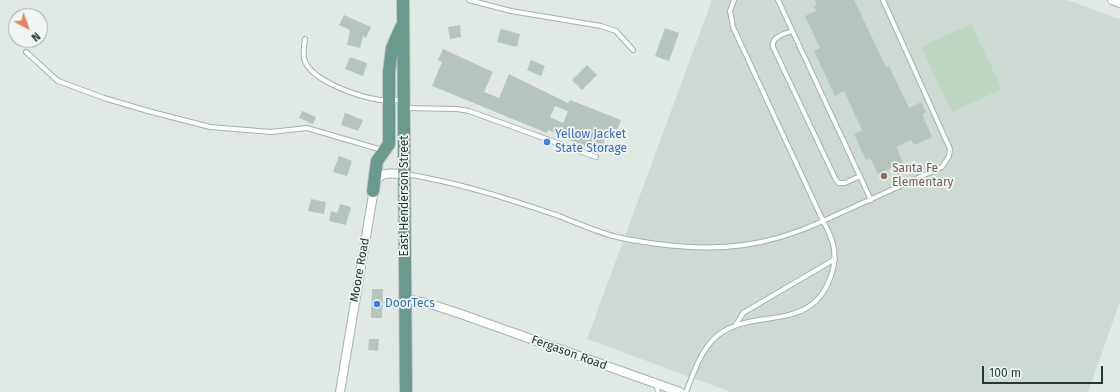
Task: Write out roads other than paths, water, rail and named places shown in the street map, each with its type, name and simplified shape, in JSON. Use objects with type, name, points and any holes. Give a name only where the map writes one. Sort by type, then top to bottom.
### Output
[{"type":"main road","name":"East Henderson Street","points":[[403,0],[406,392]]},
{"type":"main road","points":[[373,191],[377,161],[390,144],[389,72],[392,48],[403,20]]},
{"type":"street","points":[[1112,0],[1120,3]]},
{"type":"street","name":"Moore Road","points":[[340,392],[373,191],[378,176],[383,173],[405,174]]},
{"type":"street","name":"Fergason Road","points":[[405,299],[427,303],[458,313],[680,392]]},
{"type":"lane","points":[[469,0],[511,10],[616,30],[633,50]]},
{"type":"lane","points":[[686,392],[699,360],[709,344],[723,332],[734,326],[780,318],[805,309],[818,300],[828,285],[834,259],[832,238],[733,27],[730,11],[734,0]]},
{"type":"lane","points":[[778,0],[871,200]]},
{"type":"lane","points":[[405,174],[455,183],[558,216],[614,236],[676,246],[710,249],[738,246],[773,239],[823,221],[942,167],[949,156],[950,149],[883,0]]},
{"type":"lane","points":[[792,31],[775,39],[772,47],[836,180],[845,183],[860,176]]},
{"type":"lane","points":[[305,39],[304,59],[319,76],[357,95],[404,104],[457,108],[469,111],[596,157]]},
{"type":"lane","points":[[26,52],[58,81],[104,98],[148,111],[210,127],[271,132],[307,128],[373,146],[384,152]]},
{"type":"lane","points":[[734,326],[742,313],[834,259]]},
{"type":"lane","points":[[656,383],[658,392]]},
{"type":"place","name":"Yellow Jacket State Storage","points":[[547,142]]},
{"type":"place","name":"Santa Fe Elementary","points":[[884,176]]},
{"type":"place","name":"DoorTecs","points":[[377,304]]}]
